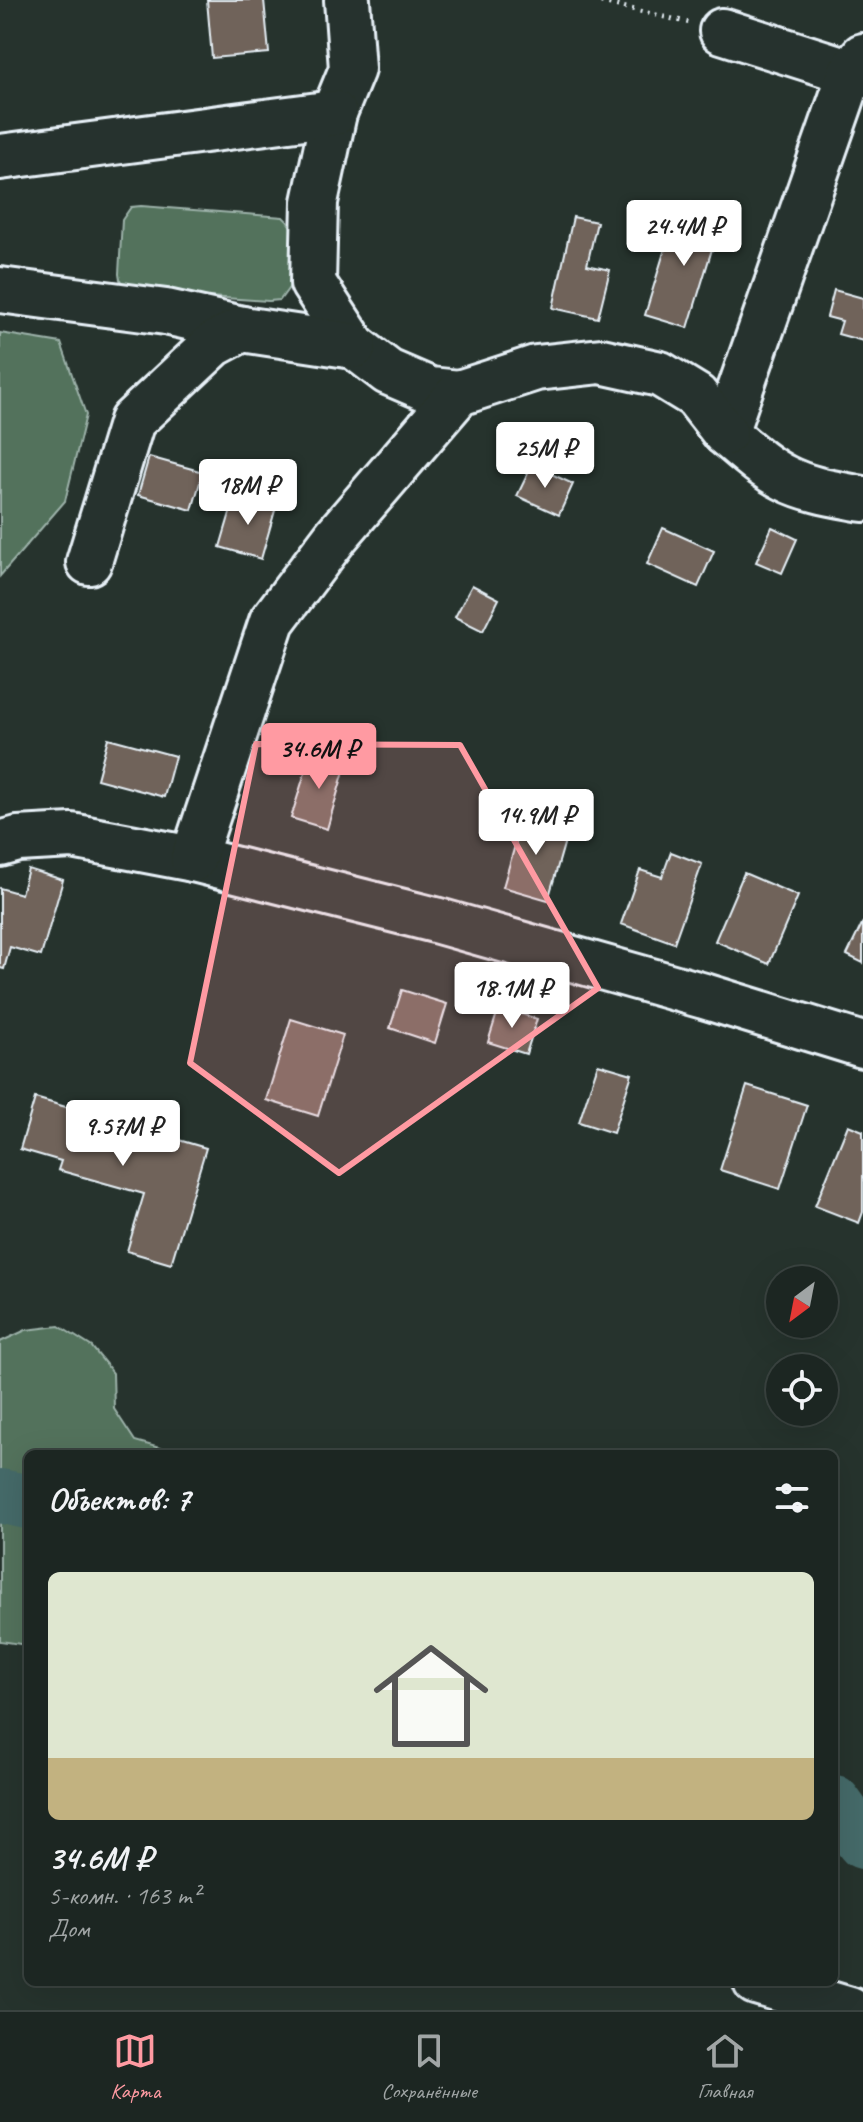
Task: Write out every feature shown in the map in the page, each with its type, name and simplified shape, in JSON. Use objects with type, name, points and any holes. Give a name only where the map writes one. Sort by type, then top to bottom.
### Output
[{"type":"street","points":[[347,0],[352,69],[334,113],[315,202],[313,283],[354,346],[388,372],[430,390],[459,393],[536,368],[601,361],[660,374],[696,396],[725,433],[786,479],[863,499]]},
{"type":"street","points":[[722,31],[857,64],[725,433]]},
{"type":"street","points":[[0,157],[334,113]]},
{"type":"street","points":[[0,290],[166,312],[242,329],[354,346]]},
{"type":"street","points":[[89,562],[132,421],[214,344],[242,329]]},
{"type":"street","points":[[193,859],[272,621],[337,535],[459,393]]},
{"type":"street","points":[[0,844],[18,839],[72,836],[193,859],[435,920],[704,996],[863,1045]]},
{"type":"street","points":[[769,1986],[850,2010]]},
{"type":"path","points":[[593,0],[722,31]]},
{"type":"highlighted area","points":[[256,744],[460,745],[598,988],[339,1173],[190,1063]]},
{"type":"green space","points":[[131,207],[283,217],[289,223],[294,239],[291,285],[280,300],[269,301],[128,289],[119,274],[122,220]]},
{"type":"green space","points":[[0,333],[61,343],[86,415],[65,501],[0,576]]},
{"type":"green space","points":[[59,1326],[92,1347],[113,1373],[114,1409],[135,1441],[166,1450],[24,1450],[24,1644],[0,1641],[0,1342],[26,1330]]},
{"type":"building","points":[[207,0],[264,0],[269,53],[212,58]]},
{"type":"building","points":[[692,203],[723,213],[688,328],[645,315],[668,239],[680,243]]},
{"type":"building","points":[[573,217],[597,222],[587,265],[610,270],[598,318],[553,308]]},
{"type":"building","points":[[834,290],[863,298],[863,341],[838,334],[842,321],[827,317]]},
{"type":"building","points":[[149,457],[203,472],[192,510],[138,495]]},
{"type":"building","points":[[532,465],[573,484],[559,515],[517,496]]},
{"type":"building","points":[[235,496],[276,507],[261,559],[220,547]]},
{"type":"building","points":[[772,527],[797,539],[782,573],[756,562]]},
{"type":"building","points":[[663,528],[714,551],[698,587],[647,564]]},
{"type":"building","points":[[472,585],[499,599],[483,631],[455,617]]},
{"type":"building","points":[[108,738],[175,756],[164,797],[97,779]]},
{"type":"building","points":[[311,753],[346,764],[327,829],[291,818]]},
{"type":"building","points":[[524,814],[569,827],[548,900],[503,887]]},
{"type":"building","points":[[671,852],[702,864],[674,943],[621,924],[640,870],[662,877]]},
{"type":"building","points":[[28,869],[63,880],[41,956],[10,947],[4,969],[0,968],[0,888],[21,894]]},
{"type":"building","points":[[744,873],[798,896],[769,964],[715,941]]},
{"type":"building","points":[[863,922],[863,963],[847,955]]},
{"type":"building","points":[[402,990],[447,1004],[435,1043],[390,1028]]},
{"type":"building","points":[[499,1007],[537,1019],[526,1054],[488,1042]]},
{"type":"building","points":[[291,1019],[343,1035],[318,1116],[266,1100]]},
{"type":"building","points":[[598,1064],[632,1074],[613,1133],[579,1122]]},
{"type":"building","points":[[747,1086],[807,1105],[780,1189],[720,1170]]},
{"type":"building","points":[[35,1098],[206,1148],[171,1264],[127,1251],[144,1194],[58,1170],[61,1161],[20,1149]]},
{"type":"building","points":[[848,1125],[863,1131],[863,1212],[859,1223],[815,1206]]},
{"type":"waterway","points":[[0,1496],[24,1501]]},
{"type":"waterway","points":[[838,1808],[863,1842]]}]
